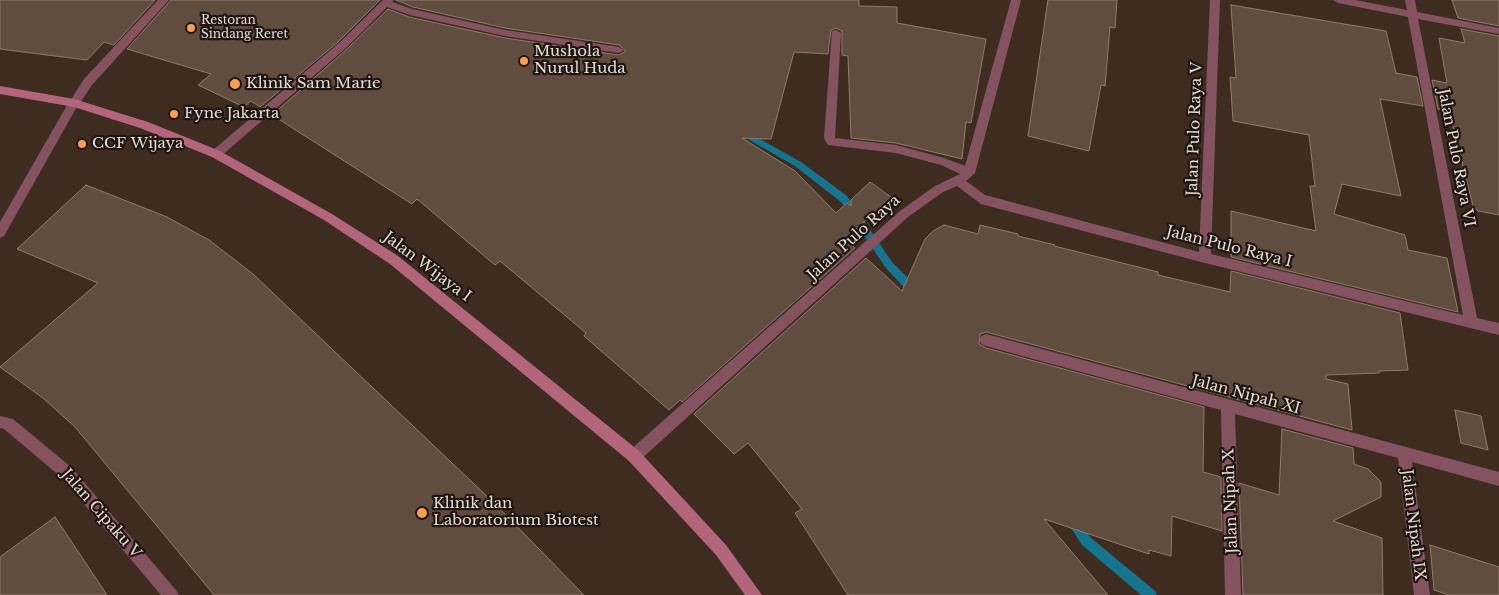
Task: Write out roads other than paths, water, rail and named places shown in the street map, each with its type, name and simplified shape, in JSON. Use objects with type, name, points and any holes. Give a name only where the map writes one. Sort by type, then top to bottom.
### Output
[{"type":"main road","name":"Jalan Wijaya I","points":[[0,90],[74,104],[144,124],[216,154],[328,217],[394,260],[634,456],[721,550],[754,595]]},
{"type":"street","points":[[0,233],[88,82],[164,0]]},
{"type":"street","points":[[836,33],[829,138],[832,142],[896,149],[944,162],[969,173],[1016,0]]},
{"type":"street","name":"Jalan Pulo Raya V","points":[[1205,258],[1215,0]]},
{"type":"street","points":[[1338,0],[1499,31]]},
{"type":"street","name":"Jalan Pulo Raya VI","points":[[1410,0],[1471,322]]},
{"type":"street","points":[[216,154],[343,45],[387,2],[410,12],[505,34],[618,50]]},
{"type":"street","name":"Jalan Pulo Raya","points":[[634,456],[904,214],[938,189],[958,181],[969,173]]},
{"type":"street","name":"Jalan Pulo Raya I","points":[[958,181],[981,199],[1205,258],[1499,329]]},
{"type":"street","name":"Jalan Nipah XI","points":[[986,340],[1499,480]]},
{"type":"street","name":"Jalan Nipah X","points":[[1228,407],[1233,595]]},
{"type":"street","name":"Jalan Cipaku V","points":[[0,422],[8,424],[66,472],[171,595]]},
{"type":"street","name":"Jalan Nipah IX","points":[[1404,454],[1422,595]]},
{"type":"waterway","points":[[742,132],[798,164],[844,199],[889,265],[914,291]]},
{"type":"waterway","points":[[1072,520],[1086,541],[1151,595]]},
{"type":"place","name":"Restoran Sindang Reret","points":[[191,28]]},
{"type":"place","name":"Mushola Nurul Huda","points":[[524,61]]},
{"type":"place","name":"Klinik Sam Marie","points":[[235,84]]},
{"type":"place","name":"Fyne Jakarta","points":[[174,114]]},
{"type":"place","name":"CCF Wijaya","points":[[82,144]]},
{"type":"place","name":"Klinik dan Laboratorium Biotest","points":[[422,513]]}]
